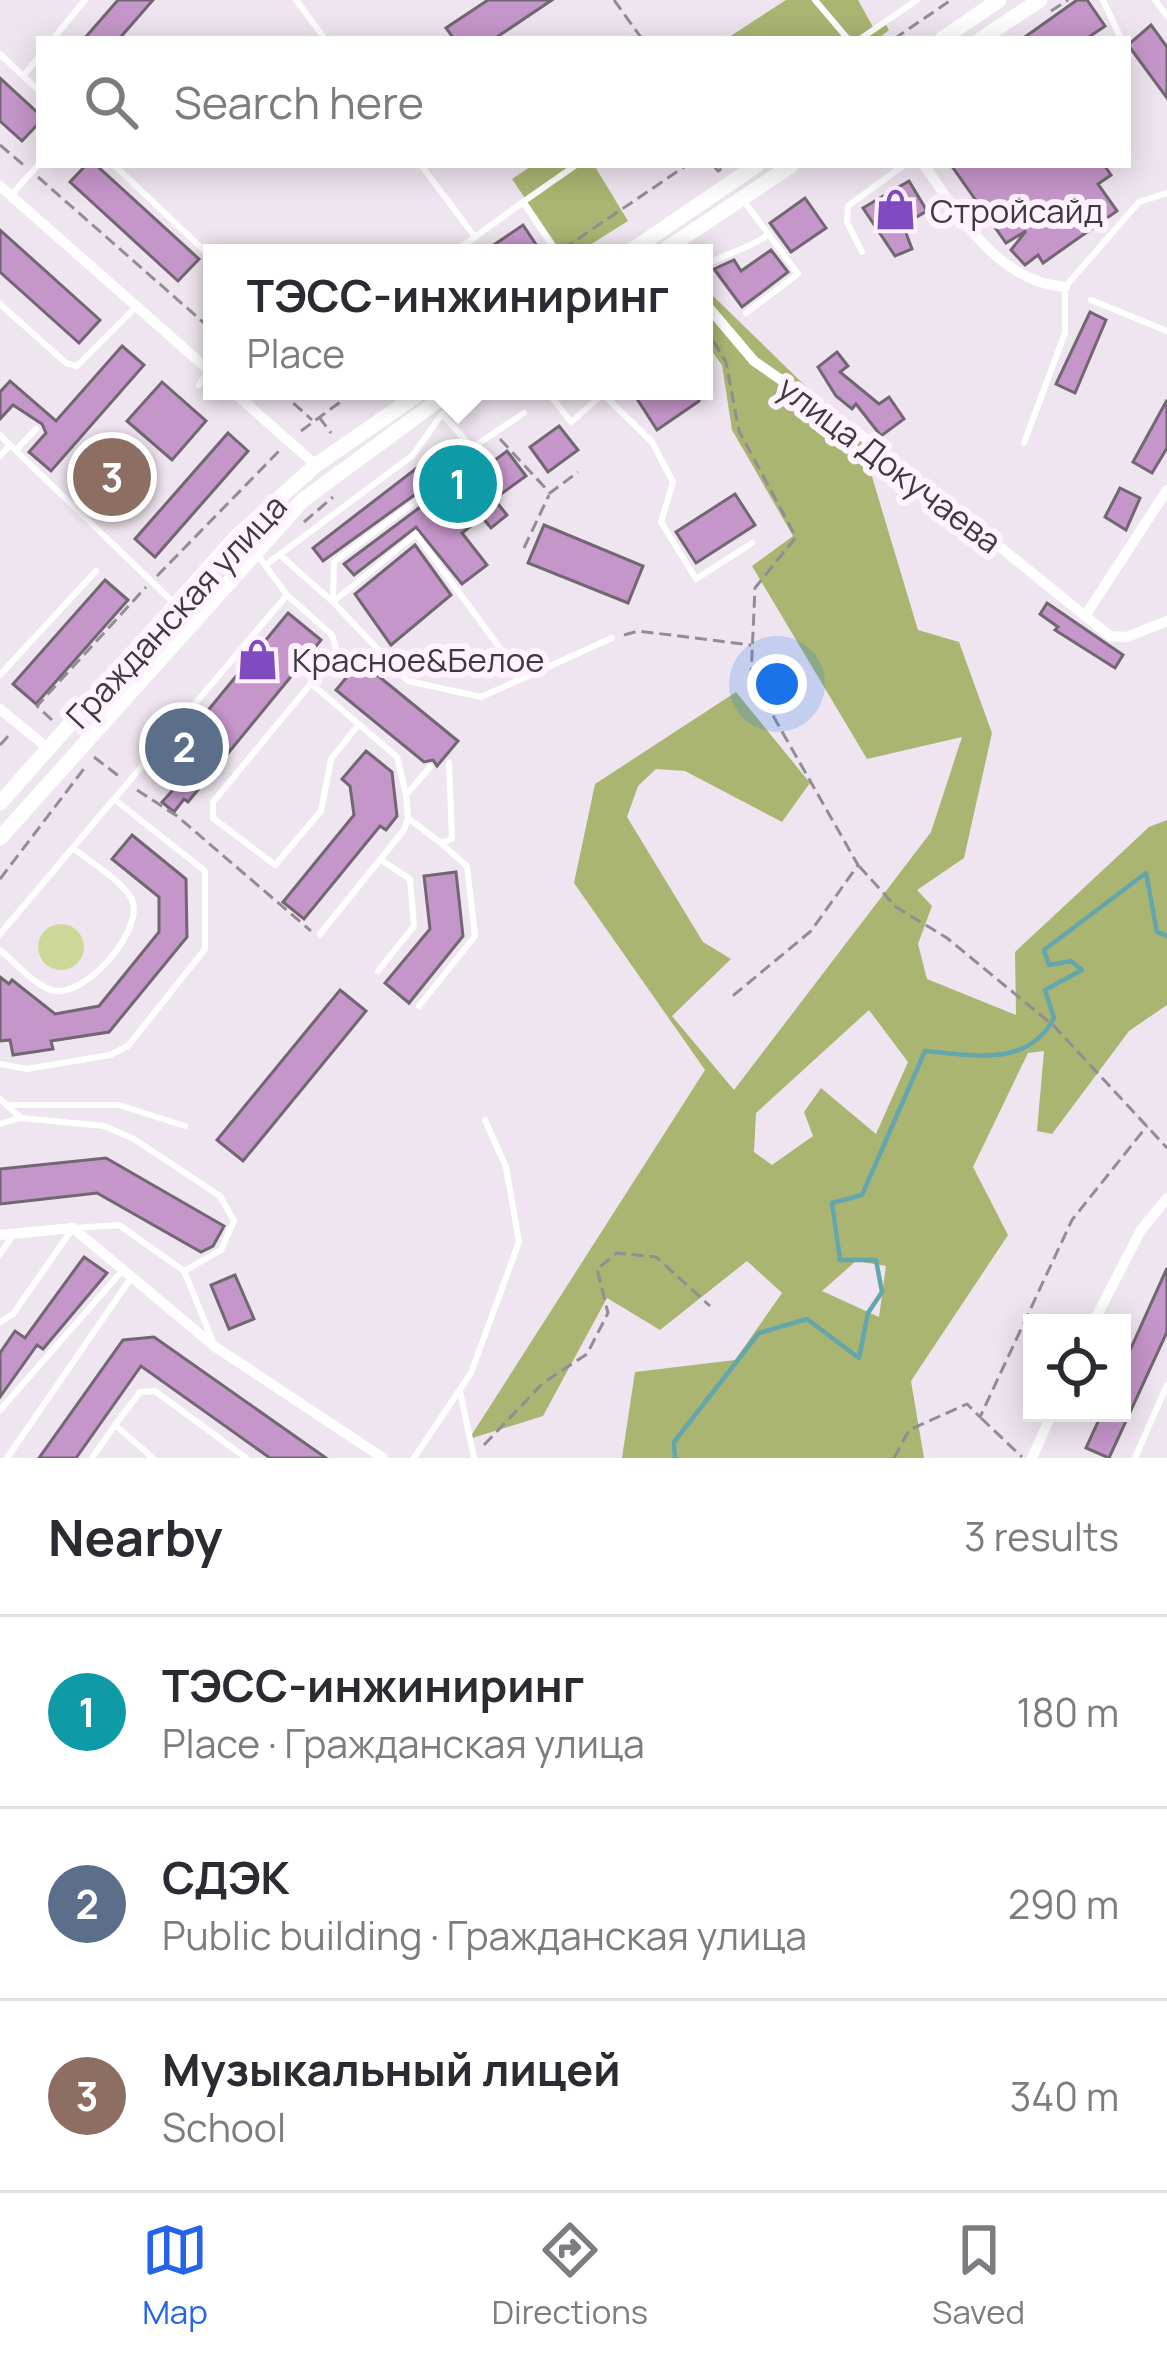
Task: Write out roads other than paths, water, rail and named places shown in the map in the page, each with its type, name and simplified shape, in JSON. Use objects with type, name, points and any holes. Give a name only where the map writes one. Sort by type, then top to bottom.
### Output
[{"type":"main road","points":[[946,36],[999,0]]},
{"type":"main road","points":[[986,36],[1040,0]]},
{"type":"main road","points":[[641,244],[753,168]]},
{"type":"main road","points":[[676,244],[787,168]]},
{"type":"main road","name":"Гражданская улица","points":[[0,803],[236,537],[316,465],[433,403]]},
{"type":"main road","name":"Гражданская улица","points":[[0,838],[253,551],[329,477],[433,403]]},
{"type":"main road","points":[[316,465],[329,477]]},
{"type":"main road","points":[[49,749],[65,763]]},
{"type":"street","points":[[926,168],[1011,271],[1040,285],[1065,287]]},
{"type":"street","points":[[0,185],[203,366]]},
{"type":"street","name":"улица Докучаева","points":[[713,313],[754,361],[865,438],[1085,616]]},
{"type":"street","points":[[242,400],[316,465]]},
{"type":"street","points":[[1167,490],[1085,616],[1118,638],[1167,621]]},
{"type":"street","points":[[0,709],[49,749]]},
{"type":"street","points":[[1098,1314],[1141,1230],[1167,1198]]},
{"type":"street","points":[[0,1235],[74,1228],[214,1346],[383,1458]]},
{"type":"street","points":[[1028,1458],[1047,1422]]},
{"type":"lane","points":[[55,36],[85,0]]},
{"type":"lane","points":[[296,0],[323,36]]},
{"type":"lane","points":[[864,36],[917,0]]},
{"type":"lane","points":[[1103,0],[1120,36]]},
{"type":"lane","points":[[1155,0],[1167,16]]},
{"type":"lane","points":[[818,1],[846,36]]},
{"type":"lane","points":[[0,53],[36,88]]},
{"type":"lane","points":[[24,75],[36,61]]},
{"type":"lane","points":[[10,195],[36,167]]},
{"type":"lane","points":[[117,168],[203,249]]},
{"type":"lane","points":[[423,168],[476,237]]},
{"type":"lane","points":[[466,244],[572,168]]},
{"type":"lane","points":[[862,251],[847,222],[848,206],[900,168]]},
{"type":"lane","points":[[1024,443],[1065,334],[1065,287],[1139,202],[1167,193]]},
{"type":"lane","points":[[742,198],[797,274],[746,313]]},
{"type":"lane","points":[[523,202],[551,244]]},
{"type":"lane","points":[[713,261],[729,251],[746,251],[769,234]]},
{"type":"lane","points":[[1091,300],[1167,331]]},
{"type":"lane","points":[[0,304],[66,363],[77,366],[137,307]]},
{"type":"lane","points":[[199,385],[203,380]]},
{"type":"lane","points":[[246,403],[249,400]]},
{"type":"lane","points":[[554,400],[571,422],[596,400]]},
{"type":"lane","points":[[609,400],[652,442],[673,482],[661,522],[696,579],[752,543]]},
{"type":"lane","points":[[267,564],[412,455],[433,403],[472,448],[524,413]]},
{"type":"lane","points":[[0,456],[36,429]]},
{"type":"lane","points":[[0,435],[175,604]]},
{"type":"lane","points":[[333,602],[334,562],[431,490]]},
{"type":"lane","points":[[333,602],[416,534],[505,656]]},
{"type":"lane","points":[[253,551],[287,595],[335,640],[335,658],[212,806],[213,818],[268,864],[278,863],[321,811],[329,764],[359,724]]},
{"type":"lane","points":[[281,556],[333,602],[408,681],[481,697],[612,638]]},
{"type":"lane","points":[[0,675],[96,571]]},
{"type":"lane","points":[[0,934],[287,595]]},
{"type":"lane","points":[[313,685],[400,760],[408,818],[381,860],[320,934]]},
{"type":"lane","points":[[441,843],[452,839],[454,828],[449,763]]},
{"type":"lane","points":[[406,795],[430,767]]},
{"type":"lane","points":[[0,1064],[27,1070],[120,1052],[205,949],[204,868],[114,799]]},
{"type":"lane","points":[[408,818],[467,866],[475,936],[419,1006]]},
{"type":"lane","points":[[0,950],[50,989],[75,988],[88,981],[133,927],[129,894],[73,848]]},
{"type":"lane","points":[[378,971],[415,926],[410,879],[381,860]]},
{"type":"lane","points":[[4,1102],[21,1118]]},
{"type":"lane","points":[[4,1102],[119,1105],[185,1126]]},
{"type":"lane","points":[[0,1124],[21,1118],[104,1126],[220,1196],[231,1208],[231,1236],[221,1250],[184,1270]]},
{"type":"lane","points":[[414,1458],[471,1373],[519,1242],[506,1167],[485,1120]]},
{"type":"lane","points":[[0,1322],[13,1314],[74,1228],[119,1225],[184,1270],[214,1346]]},
{"type":"lane","points":[[0,1254],[14,1234]]},
{"type":"lane","points":[[0,1410],[128,1272]]},
{"type":"lane","points":[[7,1458],[128,1272]]},
{"type":"lane","points":[[1136,1458],[1167,1385]]},
{"type":"lane","points":[[460,1390],[475,1456]]},
{"type":"lane","points":[[92,1458],[140,1392],[155,1391],[246,1458]]},
{"type":"lane","points":[[115,1426],[153,1458]]},
{"type":"waterway","points":[[675,1458],[674,1442],[759,1333],[807,1319],[859,1358],[868,1313],[882,1292],[876,1260],[840,1260],[832,1203],[862,1195],[925,1051],[998,1055],[1030,1045],[1054,1018],[1045,990],[1082,970],[1071,961],[1049,965],[1044,950],[1146,873],[1157,932],[1167,936]]},
{"type":"place","name":"Стройсайд","points":[[896,210]]},
{"type":"place","name":"Музыкальный лицей","points":[[112,477]]},
{"type":"place","name":"ТЭСС-инжиниринг","points":[[458,484]]},
{"type":"place","name":"Красное&Белое","points":[[258,659]]},
{"type":"place","name":"СДЭК","points":[[184,747]]}]
